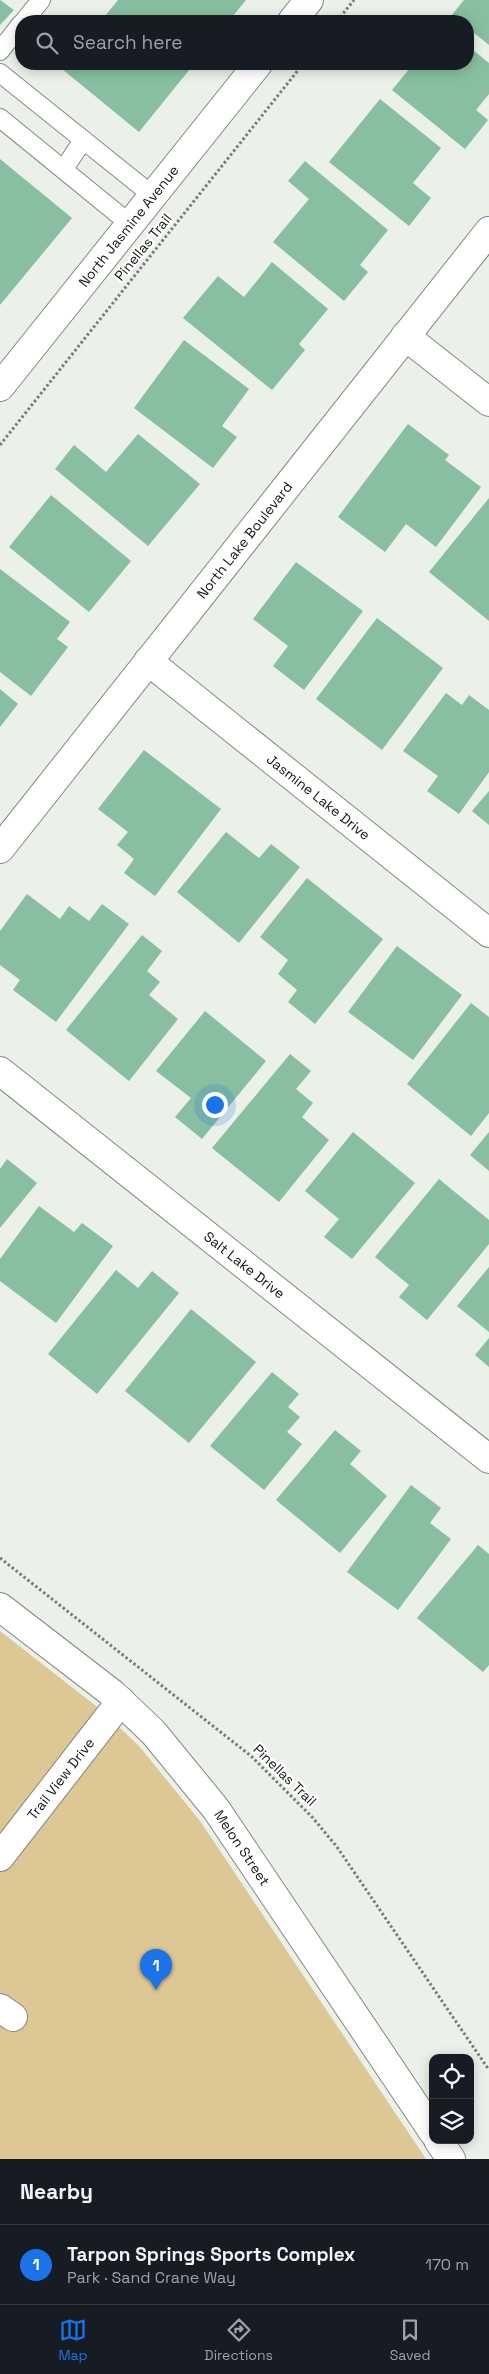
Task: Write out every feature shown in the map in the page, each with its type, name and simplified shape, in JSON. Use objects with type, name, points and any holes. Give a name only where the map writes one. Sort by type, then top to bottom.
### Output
[{"type":"street","points":[[297,15],[308,0]]},
{"type":"street","name":"North Jasmine Avenue","points":[[0,387],[253,70]]},
{"type":"street","name":"North Lake Boulevard","points":[[0,849],[489,230]]},
{"type":"street","points":[[406,336],[489,402]]},
{"type":"street","name":"Jasmine Lake Drive","points":[[148,661],[489,933]]},
{"type":"street","name":"Salt Lake Drive","points":[[0,1071],[489,1459]]},
{"type":"street","name":"Melon Street","points":[[0,1607],[121,1702],[154,1732],[216,1809],[429,2126]]},
{"type":"street","name":"Trail View Drive","points":[[0,1856],[121,1702]]},
{"type":"street","points":[[441,2144],[451,2159]]},
{"type":"lane","points":[[29,15],[41,0]]},
{"type":"lane","points":[[0,51],[15,32]]},
{"type":"lane","points":[[0,74],[152,195]]},
{"type":"lane","points":[[0,118],[130,224]]},
{"type":"lane","points":[[64,169],[83,140]]},
{"type":"path","points":[[342,15],[354,0]]},
{"type":"path","name":"Pinellas Trail","points":[[0,445],[299,70]]},
{"type":"path","name":"Pinellas Trail","points":[[0,1558],[251,1756],[283,1786],[337,1847],[489,2070]]},
{"type":"shaded area","points":[[0,1631],[101,1710],[139,1746],[200,1821],[426,2159],[0,2159]]},
{"type":"building","points":[[0,0],[14,10],[0,25]]},
{"type":"building","points":[[118,0],[246,0],[234,15],[106,15]]},
{"type":"building","points":[[464,0],[489,0],[489,45],[474,33],[474,15],[452,15]]},
{"type":"building","points":[[474,51],[489,63],[489,94],[476,110],[488,120],[465,149],[392,90],[408,70],[474,70]]},
{"type":"building","points":[[63,70],[189,70],[139,132]]},
{"type":"building","points":[[380,99],[441,148],[413,183],[431,198],[409,226],[329,162]]},
{"type":"building","points":[[0,159],[72,218],[0,305]]},
{"type":"building","points":[[305,161],[388,230],[360,265],[368,272],[344,301],[273,242],[309,199],[288,181]]},
{"type":"building","points":[[272,262],[328,309],[299,344],[305,350],[272,390],[183,318],[218,276],[244,297]]},
{"type":"building","points":[[184,340],[249,389],[222,426],[237,437],[213,468],[134,408]]},
{"type":"building","points":[[408,424],[449,455],[445,460],[481,487],[436,547],[406,524],[385,552],[338,517]]},
{"type":"building","points":[[138,434],[200,484],[148,546],[55,469],[74,445],[106,472]]},
{"type":"building","points":[[51,495],[131,561],[89,612],[9,547]]},
{"type":"building","points":[[489,498],[489,621],[429,572]]},
{"type":"building","points":[[296,562],[363,611],[304,690],[273,666],[288,646],[253,619]]},
{"type":"building","points":[[0,569],[70,622],[57,639],[68,647],[31,696],[0,672]]},
{"type":"building","points":[[377,618],[443,668],[382,750],[316,699]]},
{"type":"building","points":[[0,689],[18,704],[0,727]]},
{"type":"building","points":[[446,693],[462,705],[469,695],[489,710],[489,772],[459,814],[427,791],[438,776],[403,751]]},
{"type":"building","points":[[144,750],[221,809],[155,896],[124,873],[134,859],[117,845],[128,832],[98,809]]},
{"type":"building","points":[[489,791],[489,825],[472,811]]},
{"type":"building","points":[[226,832],[259,858],[271,844],[300,867],[239,943],[177,892]]},
{"type":"building","points":[[307,878],[383,939],[315,1024],[288,1002],[297,990],[278,974],[288,960],[260,937]]},
{"type":"building","points":[[27,894],[60,919],[69,906],[89,921],[102,904],[129,924],[56,1022],[13,990],[20,980],[0,965],[0,931]]},
{"type":"building","points":[[142,935],[162,951],[147,971],[160,982],[149,995],[178,1019],[129,1081],[66,1030]]},
{"type":"building","points":[[397,946],[462,995],[413,1060],[348,1012]]},
{"type":"building","points":[[471,1003],[489,1017],[489,1113],[471,1136],[407,1084]]},
{"type":"building","points":[[205,1011],[266,1061],[202,1139],[175,1117],[191,1098],[156,1071]]},
{"type":"building","points":[[290,1054],[311,1071],[296,1089],[313,1103],[302,1117],[329,1140],[279,1202],[212,1148]]},
{"type":"building","points":[[353,1132],[415,1183],[352,1259],[324,1237],[339,1219],[305,1191]]},
{"type":"building","points":[[489,1132],[489,1171],[470,1155]]},
{"type":"building","points":[[7,1159],[37,1183],[0,1228],[0,1169]]},
{"type":"building","points":[[439,1179],[489,1220],[489,1244],[427,1320],[399,1297],[409,1285],[375,1257]]},
{"type":"building","points":[[39,1206],[74,1232],[82,1223],[113,1246],[56,1323],[0,1281],[0,1259]]},
{"type":"building","points":[[489,1267],[489,1332],[457,1306]]},
{"type":"building","points":[[116,1270],[138,1288],[152,1271],[179,1293],[97,1394],[48,1354]]},
{"type":"building","points":[[191,1309],[256,1362],[189,1443],[125,1391]]},
{"type":"building","points":[[489,1338],[489,1367],[475,1355]]},
{"type":"building","points":[[272,1372],[299,1394],[288,1407],[300,1417],[287,1432],[302,1444],[264,1490],[210,1446]]},
{"type":"building","points":[[335,1430],[361,1451],[350,1464],[387,1496],[340,1553],[276,1500]]},
{"type":"building","points":[[411,1485],[441,1508],[430,1523],[451,1539],[398,1610],[347,1572]]},
{"type":"building","points":[[478,1545],[489,1554],[489,1665],[483,1672],[417,1618]]},
{"type":"place","name":"Tarpon Springs Sports Complex","points":[[156,1990]]}]
